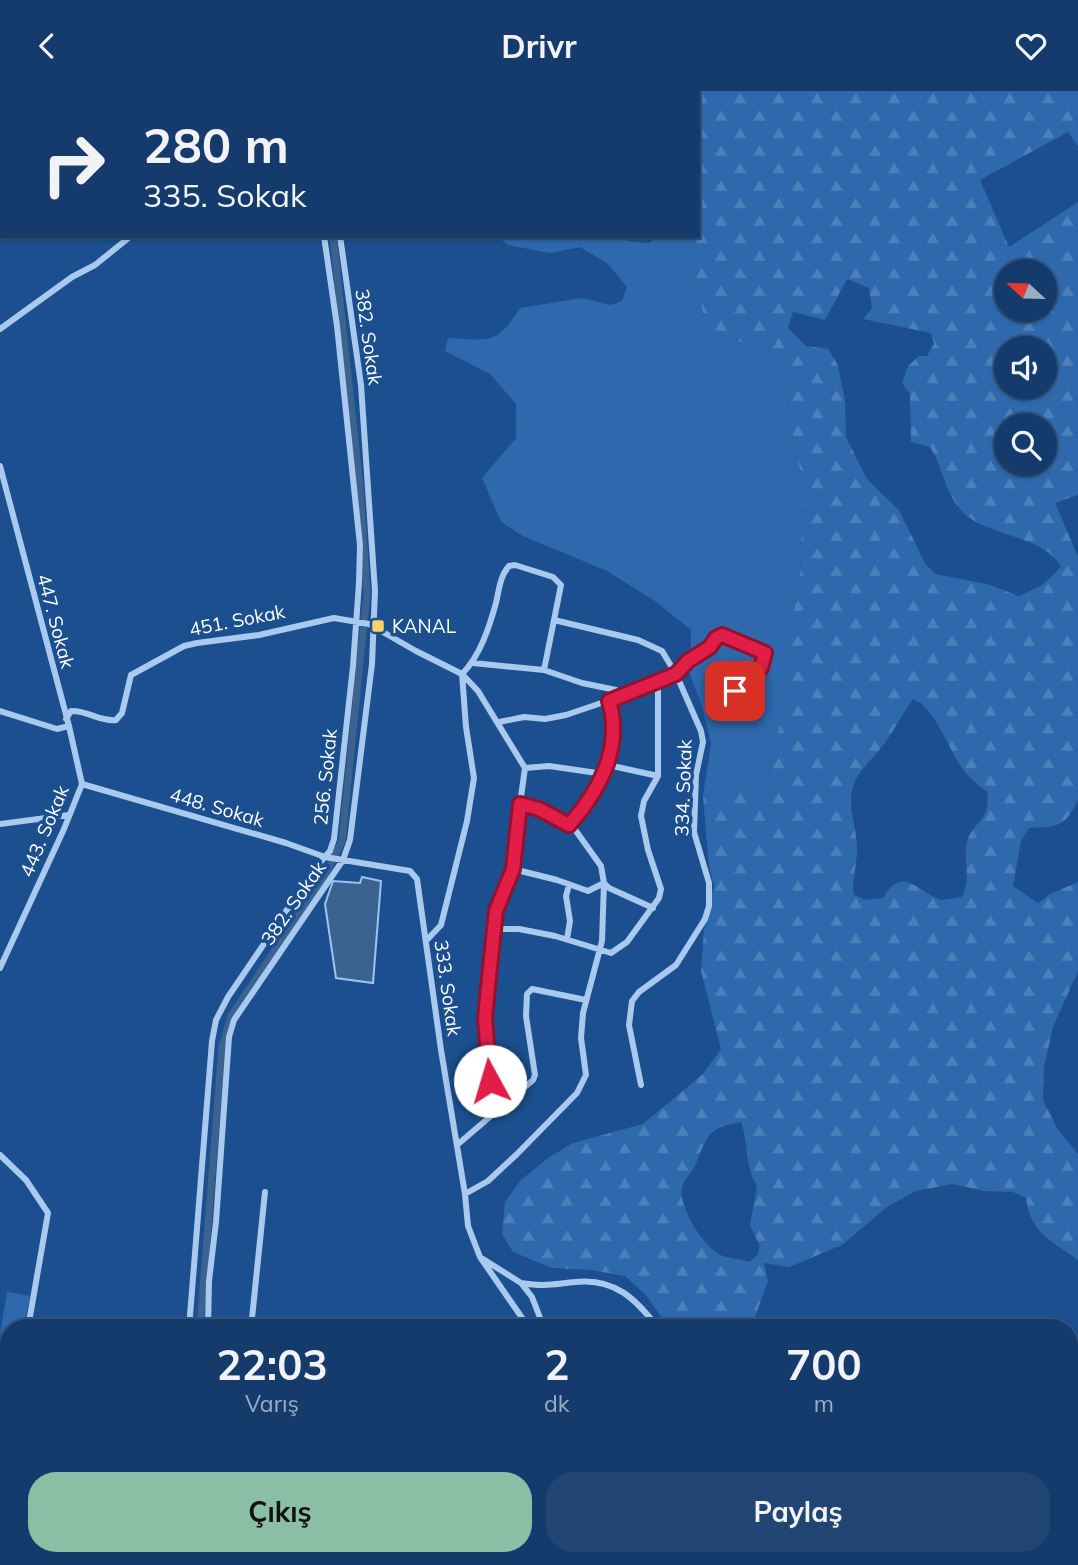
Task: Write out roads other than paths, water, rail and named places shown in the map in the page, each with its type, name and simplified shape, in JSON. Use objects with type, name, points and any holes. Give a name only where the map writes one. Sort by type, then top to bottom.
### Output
[{"type":"street","points":[[0,329],[72,277],[95,265],[129,238]]},
{"type":"street","name":"256. Sokak","points":[[190,1319],[212,1041],[216,1020],[240,978],[326,857],[334,839],[358,621],[359,524],[324,238]]},
{"type":"street","name":"382. Sokak","points":[[208,1319],[228,1050],[234,1020],[341,860],[350,839],[358,782],[372,664],[371,625],[375,591],[361,384],[340,238]]},
{"type":"street","name":"447. Sokak","points":[[0,466],[82,784]]},
{"type":"street","points":[[426,941],[441,925],[467,821],[474,778],[466,727],[462,674],[473,663],[495,607],[503,572],[509,566],[515,565],[558,580],[561,585],[544,670]]},
{"type":"street","name":"451. Sokak","points":[[67,722],[71,711],[109,721],[116,720],[121,713],[131,675],[184,646],[259,635],[334,618],[371,625],[462,674]]},
{"type":"street","name":"334. Sokak","points":[[554,620],[619,635],[662,651],[676,674],[701,731],[703,742],[696,775],[694,832],[709,883],[710,899],[705,919],[676,965],[639,992],[632,1001],[629,1025],[641,1084]]},
{"type":"street","points":[[499,722],[524,717],[545,719],[566,715],[658,682],[676,674],[688,661],[710,647],[716,638],[722,635],[765,653],[761,668],[735,691]]},
{"type":"street","points":[[473,663],[544,670],[582,683],[615,690],[622,696]]},
{"type":"street","points":[[462,674],[478,691],[499,722],[525,768],[513,869],[496,911],[485,1018],[490,1081],[497,1110]]},
{"type":"street","points":[[495,929],[519,929],[567,939],[611,953],[627,942],[653,908],[661,889],[648,850],[641,816],[644,801],[658,776],[658,682]]},
{"type":"street","points":[[569,825],[608,765],[614,731],[609,701]]},
{"type":"street","points":[[0,711],[57,729],[67,722]]},
{"type":"street","points":[[608,765],[658,776]]},
{"type":"street","points":[[525,768],[550,766],[604,774]]},
{"type":"street","name":"448. Sokak","points":[[82,784],[341,860]]},
{"type":"street","name":"443. Sokak","points":[[0,968],[82,784]]},
{"type":"street","points":[[465,1193],[488,1181],[517,1154],[577,1093],[586,1075],[581,1038],[586,1000],[602,941],[604,883],[601,866],[569,825],[539,809],[520,804]]},
{"type":"street","points":[[0,824],[69,815]]},
{"type":"street","name":"333. Sokak","points":[[341,860],[410,871],[417,879],[468,1226],[480,1257],[523,1319]]},
{"type":"street","points":[[513,869],[588,891],[604,883]]},
{"type":"street","points":[[604,883],[609,888],[653,908]]},
{"type":"street","points":[[567,939],[570,921],[566,896],[569,885]]},
{"type":"street","points":[[457,1145],[533,1080],[535,1075],[526,1016],[527,994],[533,989],[586,1000]]},
{"type":"street","points":[[0,1155],[26,1179],[48,1213],[30,1319]]},
{"type":"street","points":[[252,1319],[265,1192]]},
{"type":"street","points":[[480,1257],[521,1283],[532,1297],[541,1319]]},
{"type":"street","points":[[521,1283],[543,1287],[576,1282],[607,1284],[633,1298],[650,1319]]},
{"type":"waterway","points":[[201,1319],[222,1046],[231,1016],[325,875],[342,841],[367,593],[360,486],[333,238]]},
{"type":"place","name":"KANAL","points":[[378,626]]}]
